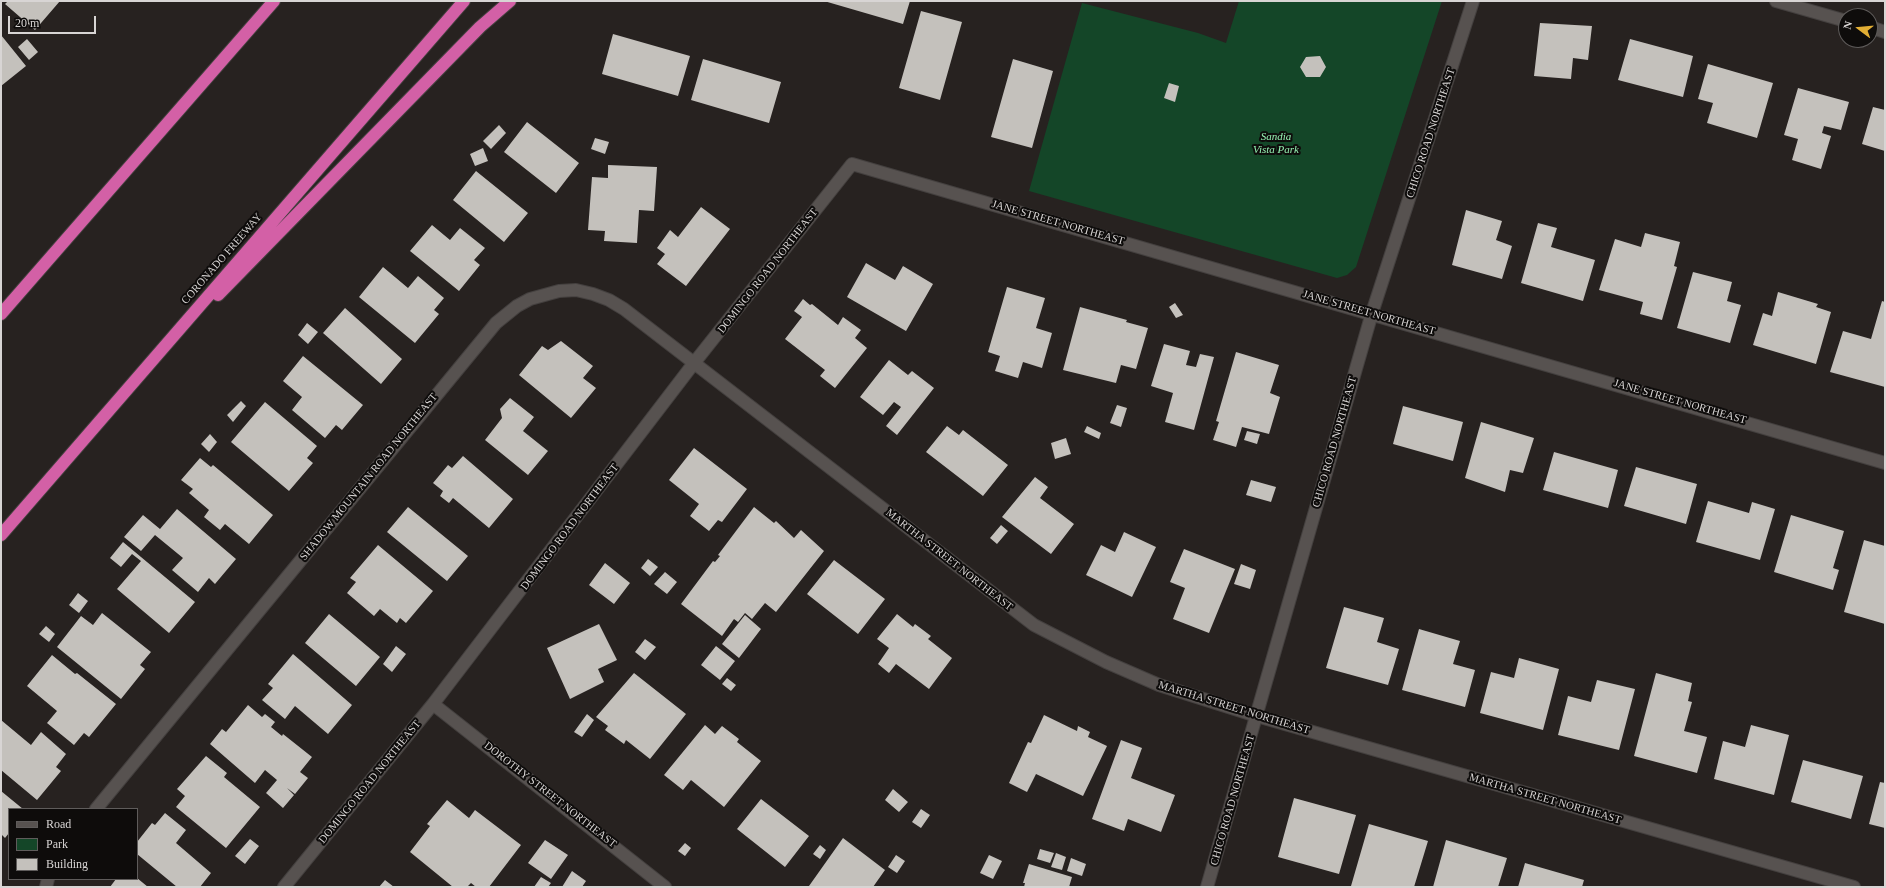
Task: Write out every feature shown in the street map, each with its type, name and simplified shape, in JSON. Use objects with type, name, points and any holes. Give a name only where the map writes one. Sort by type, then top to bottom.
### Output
[{"type":"highway","name":"CORONADO FREEWAY","points":[[1,535],[464,1]]},
{"type":"highway","points":[[134,380],[480,27],[510,1]]},
{"type":"highway","points":[[1,314],[271,4]]},
{"type":"street","name":"CHICO ROAD NORTHEAST","points":[[1207,887],[1372,313],[1474,1]]},
{"type":"street","points":[[1776,1],[1838,19]]},
{"type":"street","name":"JANE STREET NORTHEAST","points":[[852,164],[1372,313],[1885,463]]},
{"type":"street","name":"DOMINGO ROAD NORTHEAST","points":[[284,887],[434,704],[694,363],[852,164]]},
{"type":"street","name":"SHADOW MOUNTAIN ROAD NORTHEAST","points":[[97,808],[496,323],[517,306],[530,299],[559,291],[576,290],[593,294],[609,300],[624,309],[694,363]]},
{"type":"street","name":"MARTHA STREET NORTHEAST","points":[[694,363],[1034,625],[1128,672],[1180,692],[1257,716],[1854,887]]},
{"type":"street","name":"DOROTHY STREET NORTHEAST","points":[[434,704],[666,887]]},
{"type":"green space","name":"Sandia Vista Park","points":[[1239,1],[1442,1],[1356,267],[1347,275],[1337,278],[1029,191],[1082,3],[1198,33],[1226,43]]},
{"type":"building","points":[[8,1],[60,1],[35,30],[5,4]]},
{"type":"building","points":[[824,1],[910,1],[903,24]]},
{"type":"building","points":[[921,11],[962,22],[940,100],[899,88]]},
{"type":"building","points":[[1540,23],[1592,26],[1588,60],[1573,58],[1571,79],[1534,76]]},
{"type":"building","points":[[613,34],[690,56],[678,96],[602,74]]},
{"type":"building","points":[[1,35],[26,66],[1,86]]},
{"type":"building","points":[[27,39],[38,52],[29,60],[18,47]]},
{"type":"building","points":[[1630,39],[1693,56],[1683,97],[1618,80]]},
{"type":"building","points":[[1320,56],[1326,67],[1320,77],[1306,77],[1300,67],[1306,57]]},
{"type":"building","points":[[703,59],[781,82],[769,123],[691,100]]},
{"type":"building","points":[[1013,59],[1053,71],[1032,148],[991,137]]},
{"type":"building","points":[[1708,64],[1773,83],[1757,138],[1707,123],[1713,103],[1698,99]]},
{"type":"building","points":[[1169,83],[1179,86],[1175,102],[1164,98]]},
{"type":"building","points":[[1798,88],[1849,102],[1841,130],[1824,126],[1822,133],[1831,136],[1821,169],[1792,160],[1798,139],[1784,135]]},
{"type":"building","points":[[1873,107],[1885,110],[1885,151],[1862,144]]},
{"type":"building","points":[[527,122],[579,163],[556,193],[504,152]]},
{"type":"building","points":[[499,125],[506,133],[491,149],[483,141]]},
{"type":"building","points":[[595,138],[609,142],[605,154],[591,149]]},
{"type":"building","points":[[483,148],[488,161],[475,166],[470,154]]},
{"type":"building","points":[[608,165],[657,167],[654,211],[639,210],[637,243],[604,241],[605,231],[588,230],[592,177],[608,178]]},
{"type":"building","points":[[476,171],[528,213],[504,242],[453,200]]},
{"type":"building","points":[[701,207],[730,229],[686,286],[657,264],[665,254],[657,248],[670,230],[678,237]]},
{"type":"building","points":[[1466,210],[1502,221],[1496,240],[1512,246],[1502,279],[1452,265]]},
{"type":"building","points":[[1538,223],[1557,228],[1551,247],[1595,260],[1583,301],[1521,283]]},
{"type":"building","points":[[432,225],[450,240],[460,228],[485,248],[474,260],[480,265],[459,291],[410,251]]},
{"type":"building","points":[[1645,233],[1680,242],[1674,266],[1677,267],[1662,320],[1640,314],[1643,302],[1599,290],[1615,239],[1641,247]]},
{"type":"building","points":[[866,263],[895,280],[903,266],[933,284],[906,331],[847,297]]},
{"type":"building","points":[[383,267],[408,288],[418,276],[444,298],[434,310],[439,314],[415,343],[359,297]]},
{"type":"building","points":[[1693,272],[1732,282],[1727,301],[1741,305],[1730,343],[1677,328]]},
{"type":"building","points":[[1007,287],[1045,298],[1036,328],[1052,333],[1042,368],[1023,362],[1018,378],[995,371],[1000,356],[988,352]]},
{"type":"building","points":[[1778,292],[1818,304],[1816,307],[1831,312],[1816,364],[1753,345],[1763,313],[1772,316]]},
{"type":"building","points":[[803,299],[810,305],[812,304],[838,325],[843,317],[861,330],[855,338],[867,348],[835,388],[820,376],[825,370],[785,339],[802,317],[794,311]]},
{"type":"building","points":[[1882,301],[1885,302],[1885,387],[1830,372],[1843,331],[1871,339]]},
{"type":"building","points":[[1175,303],[1183,315],[1176,318],[1169,307]]},
{"type":"building","points":[[1080,307],[1127,320],[1126,322],[1148,328],[1136,369],[1121,365],[1116,383],[1063,370]]},
{"type":"building","points":[[345,308],[402,359],[381,384],[323,333]]},
{"type":"building","points":[[307,323],[318,332],[308,344],[298,335]]},
{"type":"building","points":[[561,341],[593,366],[583,378],[596,388],[571,418],[519,375],[542,346],[548,350]]},
{"type":"building","points":[[1164,344],[1190,351],[1186,365],[1196,367],[1200,354],[1214,357],[1194,430],[1165,422],[1173,393],[1151,386]]},
{"type":"building","points":[[1236,352],[1279,365],[1270,393],[1280,397],[1269,434],[1242,427],[1236,447],[1213,440],[1219,422],[1216,421]]},
{"type":"building","points":[[303,356],[363,405],[342,430],[336,425],[325,438],[292,410],[302,397],[283,381]]},
{"type":"building","points":[[889,360],[908,375],[912,371],[934,388],[897,435],[886,426],[901,407],[894,402],[883,415],[860,397]]},
{"type":"building","points":[[510,398],[534,417],[523,431],[548,451],[528,475],[485,440],[502,418],[500,409]]},
{"type":"building","points":[[241,401],[246,406],[233,422],[227,415]]},
{"type":"building","points":[[265,402],[317,446],[307,458],[313,463],[289,491],[231,442]]},
{"type":"building","points":[[1117,405],[1127,408],[1121,427],[1110,423]]},
{"type":"building","points":[[1403,406],[1463,422],[1453,461],[1393,444]]},
{"type":"building","points":[[1481,422],[1534,438],[1523,473],[1510,470],[1505,492],[1465,478]]},
{"type":"building","points":[[947,426],[959,435],[963,430],[1008,465],[983,496],[926,452]]},
{"type":"building","points":[[1087,426],[1101,433],[1099,439],[1084,432]]},
{"type":"building","points":[[1247,431],[1260,434],[1257,444],[1244,440]]},
{"type":"building","points":[[210,434],[217,442],[209,452],[201,444]]},
{"type":"building","points":[[1066,438],[1071,454],[1055,459],[1051,443]]},
{"type":"building","points":[[694,448],[747,489],[722,522],[718,520],[709,531],[690,516],[699,504],[669,480]]},
{"type":"building","points":[[1554,452],[1618,470],[1608,508],[1543,490]]},
{"type":"building","points":[[463,456],[513,499],[489,528],[453,498],[449,503],[440,496],[443,491],[433,483],[448,465],[452,468]]},
{"type":"building","points":[[200,458],[211,467],[213,465],[273,515],[249,544],[225,524],[220,530],[204,517],[209,510],[189,493],[193,489],[181,480]]},
{"type":"building","points":[[1636,467],[1697,484],[1686,524],[1624,506]]},
{"type":"building","points":[[1035,477],[1048,487],[1040,498],[1074,524],[1051,554],[1002,517]]},
{"type":"building","points":[[1251,480],[1276,487],[1271,502],[1246,495]]},
{"type":"building","points":[[1708,501],[1749,513],[1752,502],[1775,509],[1760,560],[1696,542]]},
{"type":"building","points":[[408,507],[468,556],[447,581],[387,532]]},
{"type":"building","points":[[754,507],[774,523],[776,521],[794,538],[801,530],[824,551],[776,612],[765,603],[752,619],[745,613],[738,622],[734,619],[722,636],[681,604],[713,561],[715,562],[720,556],[718,555]]},
{"type":"building","points":[[177,509],[236,559],[215,584],[209,578],[198,592],[172,570],[183,558],[155,535],[141,551],[124,537],[143,515],[160,529]]},
{"type":"building","points":[[1791,515],[1844,531],[1833,568],[1839,570],[1833,590],[1774,572]]},
{"type":"building","points":[[1001,525],[1008,531],[997,544],[990,538]]},
{"type":"building","points":[[1124,532],[1156,547],[1132,597],[1086,575],[1101,545],[1115,552]]},
{"type":"building","points":[[1864,540],[1885,546],[1885,624],[1844,612]]},
{"type":"building","points":[[123,542],[195,602],[169,633],[117,589],[141,561],[132,554],[121,567],[110,558]]},
{"type":"building","points":[[378,545],[433,591],[406,623],[400,618],[397,623],[380,609],[374,616],[347,593],[356,582],[350,578]]},
{"type":"building","points":[[1184,549],[1235,569],[1209,633],[1173,619],[1185,588],[1170,582]]},
{"type":"building","points":[[648,559],[658,567],[650,576],[641,568]]},
{"type":"building","points":[[834,560],[885,599],[858,634],[807,594]]},
{"type":"building","points":[[605,563],[630,583],[614,604],[589,585]]},
{"type":"building","points":[[1241,564],[1256,570],[1250,589],[1234,584]]},
{"type":"building","points":[[665,572],[677,582],[667,594],[654,584]]},
{"type":"building","points":[[78,593],[88,601],[79,613],[69,605]]},
{"type":"building","points":[[1344,607],[1384,618],[1377,642],[1399,649],[1388,685],[1326,668]]},
{"type":"building","points":[[102,613],[151,652],[140,665],[145,669],[121,699],[57,647],[81,616],[93,625]]},
{"type":"building","points":[[329,614],[380,657],[356,686],[305,643]]},
{"type":"building","points":[[897,614],[913,627],[915,624],[931,636],[928,639],[952,658],[929,689],[896,664],[889,673],[878,664],[889,648],[877,639]]},
{"type":"building","points":[[745,615],[761,629],[739,658],[722,644]]},
{"type":"building","points":[[599,624],[617,660],[598,669],[604,682],[570,699],[547,648]]},
{"type":"building","points":[[46,626],[55,634],[49,642],[39,634]]},
{"type":"building","points":[[1419,629],[1460,641],[1453,664],[1475,670],[1465,707],[1402,690]]},
{"type":"building","points":[[645,639],[656,647],[645,660],[635,652]]},
{"type":"building","points":[[396,646],[406,654],[392,672],[383,664]]},
{"type":"building","points":[[716,646],[735,661],[720,680],[701,665]]},
{"type":"building","points":[[293,654],[352,705],[328,734],[295,706],[285,719],[262,700],[273,688],[268,684]]},
{"type":"building","points":[[52,655],[116,704],[89,737],[84,733],[74,745],[47,723],[57,711],[27,686]]},
{"type":"building","points":[[1519,658],[1559,669],[1543,730],[1480,713],[1491,672],[1514,678]]},
{"type":"building","points":[[634,673],[686,714],[650,759],[626,740],[624,744],[605,730],[608,726],[596,717]]},
{"type":"building","points":[[1656,673],[1692,683],[1688,701],[1692,702],[1684,731],[1707,737],[1697,773],[1634,756]]},
{"type":"building","points":[[727,678],[736,685],[731,691],[722,684]]},
{"type":"building","points":[[1597,680],[1635,689],[1619,750],[1558,735],[1568,696],[1591,702]]},
{"type":"building","points":[[248,705],[262,717],[265,714],[275,722],[271,727],[282,736],[283,734],[312,757],[300,772],[308,778],[295,794],[287,788],[294,795],[283,808],[266,793],[277,780],[265,770],[255,783],[210,744],[222,729],[226,732]]},
{"type":"building","points":[[587,714],[594,720],[582,737],[574,732]]},
{"type":"building","points":[[1044,715],[1077,731],[1078,726],[1090,732],[1088,737],[1107,746],[1083,796],[1036,774],[1027,792],[1009,783],[1028,742],[1031,743]]},
{"type":"building","points":[[1,720],[31,745],[41,732],[66,754],[56,767],[61,771],[37,800],[1,770]]},
{"type":"building","points":[[705,725],[715,734],[722,726],[739,739],[737,742],[761,761],[724,807],[691,780],[683,790],[664,775]]},
{"type":"building","points":[[1751,725],[1789,735],[1774,795],[1714,779],[1723,741],[1745,747]]},
{"type":"building","points":[[1121,740],[1142,748],[1131,778],[1175,795],[1161,832],[1128,819],[1124,831],[1092,819]]},
{"type":"building","points":[[206,756],[227,773],[224,777],[260,807],[226,848],[176,807],[185,796],[177,789]]},
{"type":"building","points":[[1803,760],[1863,776],[1851,819],[1791,802]]},
{"type":"building","points":[[1880,782],[1885,783],[1885,828],[1869,824]]},
{"type":"building","points":[[893,789],[908,802],[899,812],[885,800]]},
{"type":"building","points":[[1,791],[22,808],[8,808],[8,834],[5,838],[1,834]]},
{"type":"building","points":[[1294,798],[1356,815],[1339,874],[1278,857]]},
{"type":"building","points":[[761,799],[809,836],[785,867],[737,829]]},
{"type":"building","points":[[447,800],[469,818],[475,810],[521,845],[489,887],[476,887],[471,883],[467,887],[453,887],[410,852],[430,826],[427,824]]},
{"type":"building","points":[[921,809],[930,815],[921,828],[912,822]]},
{"type":"building","points":[[165,813],[186,830],[176,843],[211,873],[200,887],[177,887],[138,855],[138,841],[152,823],[155,825]]},
{"type":"building","points":[[1369,824],[1428,841],[1414,887],[1351,886]]},
{"type":"building","points":[[843,838],[885,870],[873,887],[810,887],[809,886]]},
{"type":"building","points":[[250,839],[259,846],[245,864],[235,856]]},
{"type":"building","points":[[545,840],[568,855],[551,879],[528,863]]},
{"type":"building","points":[[1446,840],[1507,858],[1498,887],[1433,887]]},
{"type":"building","points":[[685,843],[691,848],[685,856],[678,851]]},
{"type":"building","points":[[820,845],[826,850],[820,859],[813,854]]},
{"type":"building","points":[[1040,849],[1054,853],[1050,863],[1037,859]]},
{"type":"building","points":[[1056,853],[1066,857],[1062,870],[1051,867]]},
{"type":"building","points":[[896,855],[905,861],[897,873],[888,867]]},
{"type":"building","points":[[989,855],[1002,861],[993,879],[980,873]]},
{"type":"building","points":[[1071,858],[1086,864],[1082,876],[1067,871]]},
{"type":"building","points":[[1525,863],[1584,880],[1582,887],[1518,887]]},
{"type":"building","points":[[1029,864],[1072,877],[1069,887],[1024,887],[1025,883],[1023,883]]},
{"type":"building","points":[[572,871],[586,881],[582,887],[562,887]]},
{"type":"building","points":[[541,877],[551,883],[548,887],[534,887]]},
{"type":"building","points":[[138,879],[148,887],[110,887],[115,880]]},
{"type":"building","points":[[385,880],[394,887],[379,887]]}]
